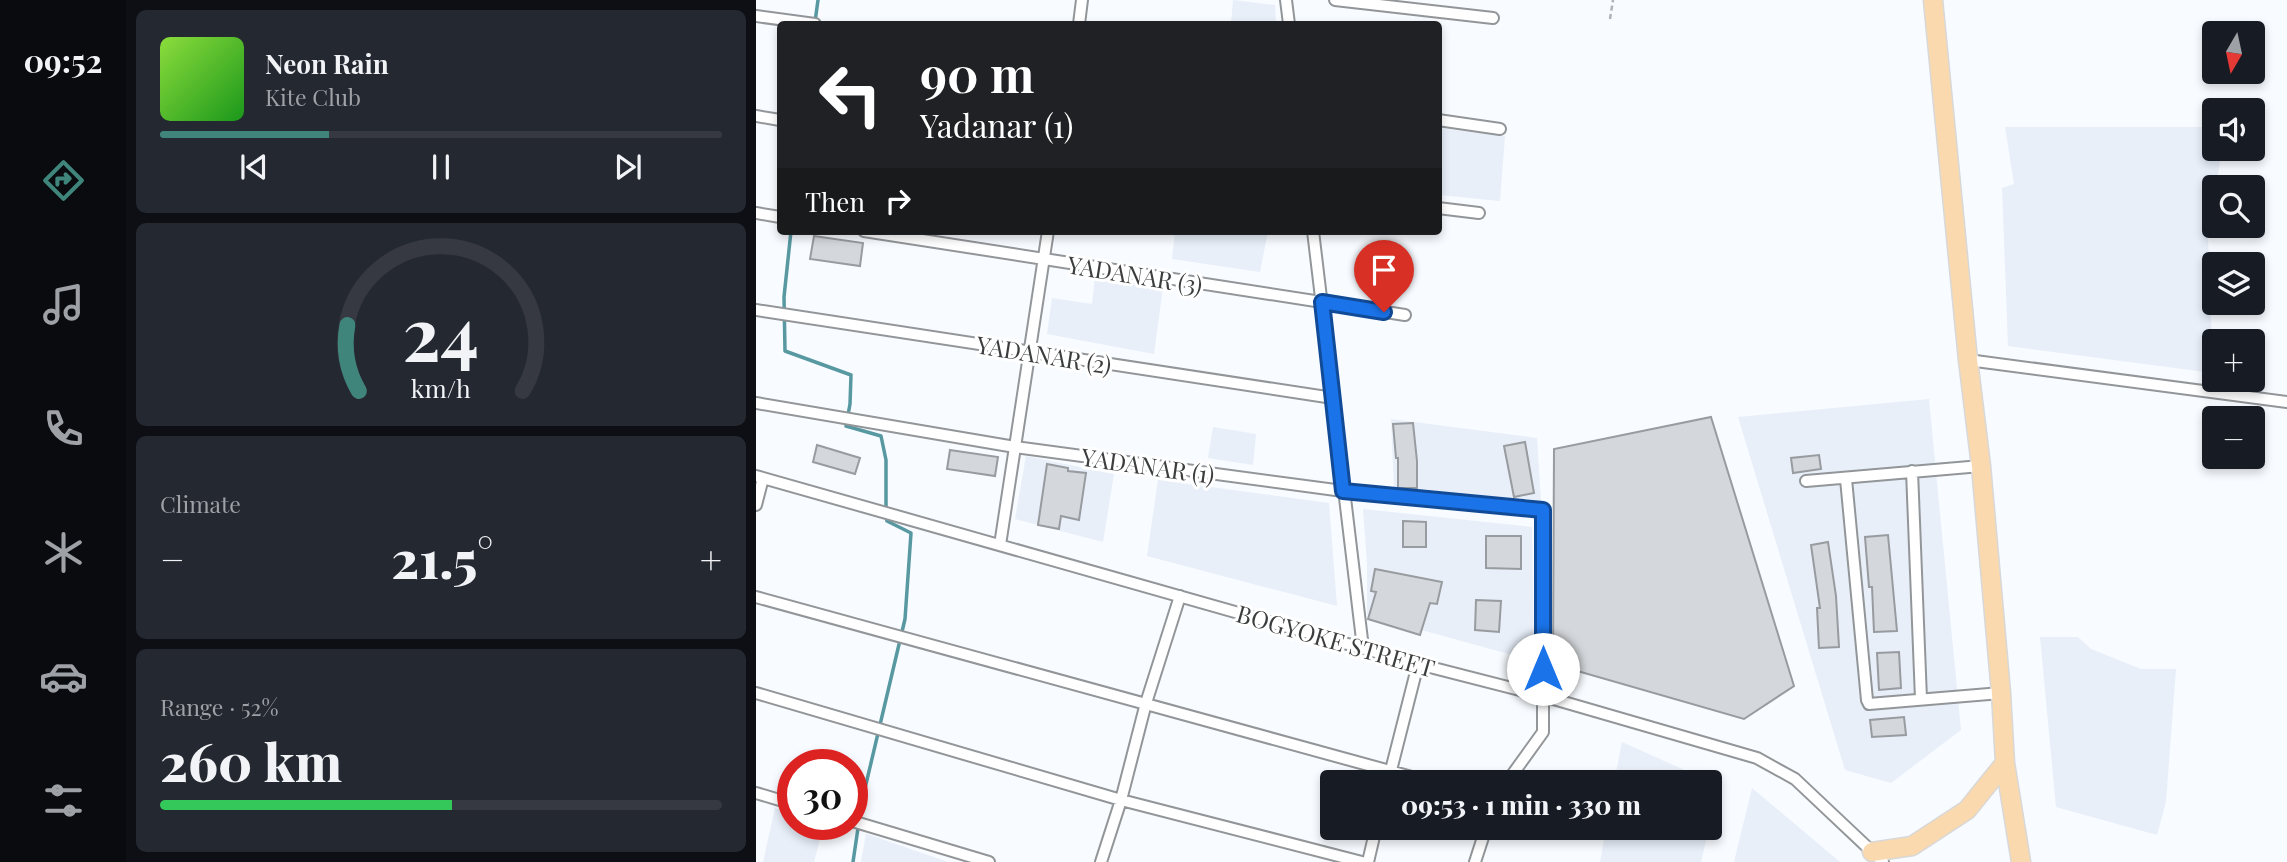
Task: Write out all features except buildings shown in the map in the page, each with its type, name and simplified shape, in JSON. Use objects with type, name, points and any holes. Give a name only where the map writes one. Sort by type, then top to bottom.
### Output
[{"type":"main road","points":[[1933,0],[1981,466],[2005,763],[2021,862]]},
{"type":"main road","points":[[1878,857],[1912,846],[1967,810],[2005,763]]},
{"type":"street","points":[[1080,21],[1083,0]]},
{"type":"street","points":[[1286,0],[1289,21]]},
{"type":"street","points":[[1335,0],[1493,18]]},
{"type":"street","points":[[756,16],[790,21]]},
{"type":"street","points":[[756,116],[777,120]]},
{"type":"street","points":[[1442,121],[1500,129]]},
{"type":"street","points":[[1442,208],[1479,213]]},
{"type":"street","points":[[756,213],[777,216]]},
{"type":"street","name":"YADANAR (3)","points":[[889,235],[1405,315]]},
{"type":"street","points":[[1000,545],[1047,235]]},
{"type":"street","points":[[1314,235],[1363,648]]},
{"type":"street","name":"YADANAR (2)","points":[[756,310],[1333,398]]},
{"type":"street","points":[[1968,360],[2287,402]]},
{"type":"street","name":"YADANAR (1)","points":[[756,402],[1015,447],[1343,491],[1543,510],[1543,696]]},
{"type":"street","points":[[1806,481],[1981,466]]},
{"type":"street","points":[[1912,471],[1921,699]]},
{"type":"street","points":[[756,505],[760,477]]},
{"type":"street","name":"BOGYOKE STREET","points":[[760,477],[1758,758],[1795,779],[1878,857]]},
{"type":"street","points":[[1846,479],[1869,704],[2001,693]]},
{"type":"street","points":[[1101,862],[1121,800],[1146,703],[1180,596]]},
{"type":"street","points":[[756,597],[1146,703],[1366,770]]},
{"type":"street","points":[[1391,770],[1418,664]]},
{"type":"street","points":[[756,693],[1121,800],[1362,862]]},
{"type":"street","points":[[1516,770],[1543,732],[1543,696]]},
{"type":"street","points":[[756,793],[777,799]]},
{"type":"street","points":[[868,826],[989,862]]},
{"type":"street","points":[[1368,862],[1373,840]]},
{"type":"street","points":[[1475,862],[1482,840]]},
{"type":"path","points":[[1610,19],[1613,0]]},
{"type":"shaded area","points":[[1233,0],[1275,5],[1276,21],[1231,21]]},
{"type":"shaded area","points":[[2005,127],[2202,127],[2202,161],[2220,161],[2218,175],[2202,175],[2202,238],[2208,238],[2209,252],[2202,252],[2202,315],[2211,315],[2211,329],[2202,329],[2202,372],[2008,346],[2002,188],[2014,184]]},
{"type":"shaded area","points":[[1442,128],[1505,136],[1500,201],[1442,195]]},
{"type":"shaded area","points":[[1175,235],[1267,235],[1260,272],[1172,259]]},
{"type":"shaded area","points":[[1095,277],[1163,287],[1154,354],[1047,334],[1052,298],[1092,304]]},
{"type":"shaded area","points":[[1929,399],[1961,730],[1891,783],[1845,770],[1738,417]]},
{"type":"shaded area","points":[[1391,419],[1537,438],[1541,502],[1394,489]]},
{"type":"shaded area","points":[[1213,427],[1256,434],[1253,465],[1208,458]]},
{"type":"shaded area","points":[[1026,456],[1114,474],[1103,542],[1015,519]]},
{"type":"shaded area","points":[[1158,480],[1329,503],[1337,606],[1147,556]]},
{"type":"shaded area","points":[[1363,509],[1532,527],[1534,661],[1367,615]]},
{"type":"shaded area","points":[[2040,637],[2078,637],[2091,649],[2141,669],[2176,669],[2166,802],[2157,835],[2056,807]]},
{"type":"shaded area","points":[[1622,742],[1685,770],[1616,770]]},
{"type":"shaded area","points":[[1752,788],[1840,862],[1734,862]]},
{"type":"shaded area","points":[[775,808],[777,840],[820,840],[814,862],[763,862]]},
{"type":"shaded area","points":[[868,834],[948,862],[861,862]]},
{"type":"shaded area","points":[[1604,840],[1706,840],[1701,862],[1600,862]]},
{"type":"waterway","points":[[815,21],[818,0]]},
{"type":"waterway","points":[[791,235],[784,297],[785,351],[851,375],[846,426],[881,436],[886,460],[886,509]]},
{"type":"waterway","points":[[853,862],[862,801],[905,619],[911,533],[887,521],[886,517]]},
{"type":"route","points":[[1384,312],[1322,302],[1343,491],[1543,510],[1543,669]]}]
